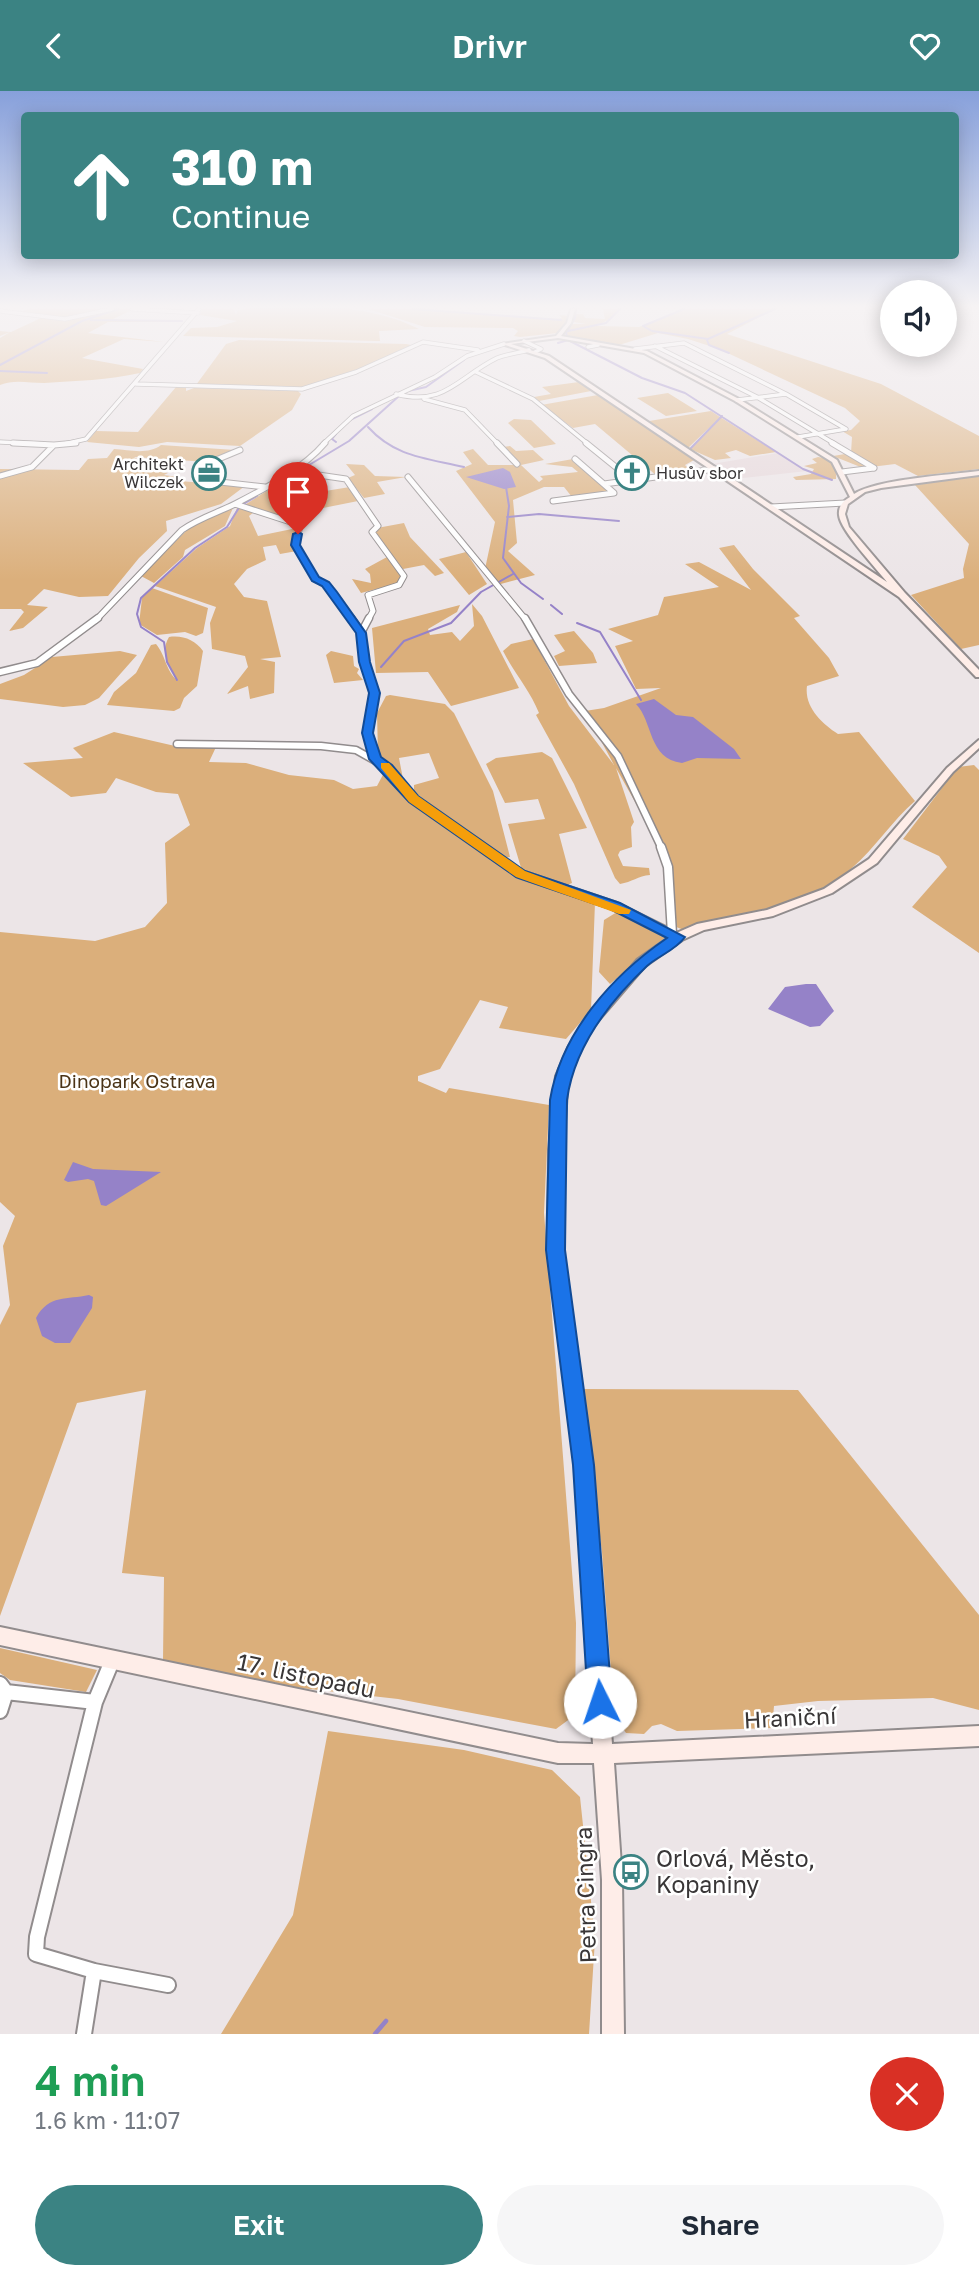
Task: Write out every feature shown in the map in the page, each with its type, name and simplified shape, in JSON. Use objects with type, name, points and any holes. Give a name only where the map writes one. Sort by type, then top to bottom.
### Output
[{"type":"street","points":[[0,442],[73,445],[86,439],[122,400]]},
{"type":"street","points":[[0,672],[38,663],[98,618],[182,530],[196,520],[235,504],[316,456],[337,428],[352,416],[385,400]]},
{"type":"street","points":[[424,400],[466,410],[517,464]]},
{"type":"street","points":[[534,400],[633,481]]},
{"type":"street","points":[[611,400],[902,595]]},
{"type":"street","points":[[737,400],[836,464],[852,496]]},
{"type":"street","points":[[761,400],[874,468],[842,472]]},
{"type":"street","points":[[796,400],[846,428],[798,437]]},
{"type":"street","points":[[0,476],[32,467],[54,445]]},
{"type":"street","points":[[240,450],[204,465],[196,476],[211,481],[265,487]]},
{"type":"street","points":[[553,501],[614,493],[575,459]]},
{"type":"street","points":[[836,464],[862,470]]},
{"type":"street","points":[[604,484],[715,469]]},
{"type":"street","points":[[291,471],[346,479],[378,526],[372,532],[404,576],[399,585],[368,595],[373,611],[361,633]]},
{"type":"street","points":[[979,473],[863,491],[845,503],[842,514],[846,527],[902,595],[979,675]]},
{"type":"street","points":[[408,477],[531,626],[569,694],[618,756],[657,833],[668,867],[675,935]]},
{"type":"street","points":[[848,487],[863,491]]},
{"type":"street","points":[[771,507],[845,503]]},
{"type":"street","points":[[235,504],[292,520],[300,525],[296,545],[315,579],[325,584],[334,594],[361,633],[365,662],[375,693],[367,733],[375,759]]},
{"type":"street","points":[[603,1754],[584,1465],[555,1250],[562,1076],[575,1046],[593,1019],[642,963],[675,935],[769,913],[828,891],[873,861],[950,770],[979,743]]},
{"type":"street","points":[[177,744],[321,746],[356,750],[388,768],[414,799],[520,874],[615,906],[675,935]]},
{"type":"street","name":"17. listopadu","points":[[0,1636],[558,1753],[603,1754]]},
{"type":"street","points":[[112,1661],[95,1702],[37,1937],[36,1954],[94,1971],[168,1985]]},
{"type":"street","points":[[0,1711],[3,1688],[95,1702]]},
{"type":"street","name":"Hraniční","points":[[603,1754],[979,1736]]},
{"type":"street","name":"Petra Cingra","points":[[603,1754],[612,1880],[613,2034]]},
{"type":"street","points":[[84,2034],[94,1971]]},
{"type":"shaded area","points":[[778,453],[807,471],[734,479],[712,464]]},
{"type":"shaded area","points":[[503,468],[510,472],[516,487],[504,489],[466,477]]},
{"type":"shaded area","points":[[654,699],[676,715],[693,717],[734,749],[741,759],[697,758],[682,763],[671,760],[657,747],[636,704]]},
{"type":"shaded area","points":[[816,984],[834,1011],[820,1026],[810,1027],[768,1009],[785,987]]},
{"type":"shaded area","points":[[73,1162],[93,1169],[161,1172],[106,1206],[101,1205],[94,1181],[64,1180]]},
{"type":"shaded area","points":[[89,1295],[93,1297],[92,1308],[70,1343],[55,1343],[42,1336],[36,1318],[41,1310],[59,1299]]},
{"type":"green space","points":[[165,400],[298,400],[292,410],[240,446],[167,442],[139,447],[87,442],[96,431],[138,432]]},
{"type":"green space","points":[[571,400],[605,400],[694,460],[685,465],[691,471],[657,476],[595,424],[573,428],[541,405]]},
{"type":"green space","points":[[640,400],[679,400],[697,411],[666,416]]},
{"type":"green space","points":[[827,400],[911,400],[979,436],[979,469],[918,476],[895,464],[863,468],[833,456],[851,453],[852,437],[842,431],[851,430],[860,421],[845,408]]},
{"type":"green space","points":[[711,411],[776,452],[750,456],[736,450],[725,453],[731,458],[715,460],[690,449],[711,426],[688,448],[649,421]]},
{"type":"green space","points":[[514,419],[531,420],[556,444],[534,448],[508,423]]},
{"type":"green space","points":[[161,445],[235,450],[207,462],[134,457],[145,464],[159,464],[152,471],[168,473],[164,475],[178,477],[179,481],[245,486],[221,504],[166,521],[167,531],[139,558],[108,596],[79,597],[44,589],[27,605],[48,607],[23,628],[9,631],[24,612],[21,609],[0,609],[0,469],[79,470],[88,459],[107,458],[114,449],[145,451]]},
{"type":"green space","points":[[510,446],[516,451],[533,450],[544,460],[521,465],[539,482],[543,479],[540,476],[578,472],[572,467],[545,464],[573,459],[610,491],[572,497],[564,487],[544,487],[513,500],[517,543],[508,551],[535,575],[497,585],[485,569],[495,522],[456,471],[472,464],[463,452],[473,449],[488,465],[520,465],[503,447]]},
{"type":"green space","points":[[818,457],[833,464],[836,479],[796,480],[793,477],[811,474],[814,469],[804,466],[817,463],[812,459]]},
{"type":"green space","points":[[346,464],[364,465],[375,476],[406,477],[377,482],[385,494],[364,498],[348,478],[355,475]]},
{"type":"green space","points":[[295,473],[313,475],[301,486],[312,498],[286,508],[286,512],[277,515],[243,506]]},
{"type":"green space","points":[[979,476],[979,645],[961,649],[911,595],[964,578],[963,569],[969,544],[915,485]]},
{"type":"green space","points":[[350,487],[358,501],[323,508],[313,493]]},
{"type":"green space","points":[[233,508],[225,526],[185,550],[183,557],[154,583],[141,576],[193,524]]},
{"type":"green space","points":[[237,508],[254,512],[249,516],[258,536],[297,528],[293,543],[297,551],[280,554],[276,545],[263,547],[266,560],[247,569],[234,584],[244,597],[267,601],[281,657],[260,659],[275,662],[274,693],[250,699],[248,686],[227,694],[248,667],[245,656],[212,649],[210,623],[216,607],[155,586],[197,548],[230,526]]},
{"type":"green space","points":[[404,523],[410,537],[444,573],[435,576],[424,565],[403,569],[375,533],[377,528]]},
{"type":"green space","points":[[734,545],[753,569],[800,616],[794,618],[829,658],[839,676],[807,686],[808,701],[815,714],[838,734],[859,732],[915,801],[852,868],[815,892],[773,909],[686,931],[674,926],[661,848],[616,768],[634,822],[631,827],[632,847],[620,851],[618,855],[623,866],[649,868],[650,875],[620,884],[574,784],[536,715],[539,713],[535,705],[503,651],[511,644],[533,639],[569,706],[614,765],[585,711],[604,708],[661,688],[636,689],[615,646],[633,641],[608,629],[658,615],[664,597],[719,587],[685,564],[699,562],[751,590],[719,548]]},
{"type":"green space","points":[[466,552],[487,584],[469,595],[439,559]]},
{"type":"green space","points":[[387,557],[402,576],[399,583],[361,593],[352,579],[371,583],[370,574],[365,569]]},
{"type":"green space","points":[[152,588],[208,608],[203,633],[196,636],[185,632],[157,635],[139,624],[142,598]]},
{"type":"green space","points":[[472,604],[482,616],[519,688],[451,706],[428,672],[376,673],[372,628],[460,605],[457,612],[428,629],[430,635],[452,632],[460,641],[474,626]]},
{"type":"green space","points":[[574,631],[593,653],[597,663],[559,666],[554,656],[565,651],[554,635]]},
{"type":"green space","points":[[169,637],[188,639],[203,651],[197,686],[184,698],[180,708],[174,711],[107,705],[114,692],[136,673],[151,645],[156,644],[178,681],[165,655]]},
{"type":"green space","points":[[120,651],[137,655],[99,698],[85,705],[63,707],[0,699],[0,684],[24,675],[52,657]]},
{"type":"green space","points":[[331,651],[353,656],[354,666],[359,669],[357,673],[363,680],[334,683],[326,655]]},
{"type":"green space","points":[[386,696],[445,704],[454,713],[493,791],[510,857],[504,858],[414,792],[414,785],[439,778],[429,753],[399,758],[403,779],[378,755],[377,713]]},
{"type":"green space","name":"Dinopark Ostrava","points":[[114,732],[175,746],[216,747],[209,762],[246,763],[289,775],[334,780],[353,789],[377,786],[386,769],[409,796],[519,877],[595,902],[591,1010],[566,1039],[499,1028],[508,1007],[480,1000],[440,1069],[418,1076],[418,1081],[446,1093],[449,1088],[549,1105],[544,1213],[576,1623],[575,1715],[556,1729],[398,1699],[301,1688],[163,1660],[164,1577],[122,1573],[146,1390],[77,1403],[0,1616],[0,1325],[10,1305],[3,1246],[15,1216],[0,1202],[0,932],[95,941],[145,927],[167,903],[165,843],[190,825],[178,794],[156,792],[116,778],[106,793],[71,797],[23,763],[83,758],[73,748]]},
{"type":"green space","points":[[542,752],[552,758],[587,828],[559,834],[572,883],[567,885],[522,871],[508,824],[545,819],[538,799],[505,803],[486,764],[496,758]]},
{"type":"green space","points":[[974,765],[979,770],[979,953],[912,907],[947,867],[939,856],[903,839],[958,767]]},
{"type":"green space","points":[[617,912],[667,936],[610,984],[599,972],[604,920]]},
{"type":"green space","points":[[581,1389],[798,1390],[979,1615],[979,1710],[933,1698],[818,1701],[774,1706],[772,1728],[677,1731],[661,1724],[652,1726],[644,1734],[626,1733],[620,1724],[615,1725],[602,1552]]},
{"type":"green space","points":[[0,1648],[97,1670],[86,1692],[10,1680],[0,1673]]},
{"type":"green space","points":[[328,1731],[464,1750],[552,1770],[580,1797],[595,1939],[589,2034],[221,2034],[293,1915]]},
{"type":"waterway","points":[[299,471],[349,441],[395,400]]},
{"type":"waterway","points":[[695,400],[722,417]]},
{"type":"waterway","points":[[350,420],[372,409]]},
{"type":"waterway","points":[[690,449],[722,417]]},
{"type":"waterway","points":[[722,417],[803,469],[832,480]]},
{"type":"waterway","points":[[368,427],[389,445],[400,450],[464,467]]},
{"type":"waterway","points":[[336,434],[332,439],[336,442]]},
{"type":"waterway","points":[[506,487],[508,517]]},
{"type":"waterway","points":[[177,680],[167,662],[164,642],[141,627],[137,614],[141,598],[195,548],[227,527],[240,506],[257,496]]},
{"type":"waterway","points":[[508,517],[539,514],[619,521]]},
{"type":"waterway","points":[[508,517],[503,558],[521,583],[543,599]]},
{"type":"waterway","points":[[381,667],[404,641],[451,623],[481,592],[513,574]]},
{"type":"waterway","points":[[551,605],[562,614]]},
{"type":"waterway","points":[[577,623],[600,632],[641,700]]},
{"type":"waterway","points":[[375,2034],[386,2021]]},
{"type":"slow traffic","points":[[385,766],[414,799],[520,874],[624,910]]},
{"type":"place","name":"Architekt Wilczek","points":[[209,473]]},
{"type":"place","name":"Husův sbor","points":[[632,473]]},
{"type":"place","name":"Orlová, Město, Kopaniny","points":[[631,1872]]},
{"type":"route","points":[[298,534],[296,545],[315,579],[325,584],[334,594],[361,633],[365,662],[375,693],[367,733],[375,759],[388,768],[414,799],[520,874],[615,906],[678,937],[642,963],[593,1019],[575,1046],[562,1076],[559,1100],[555,1250],[584,1465],[600,1702]]}]
